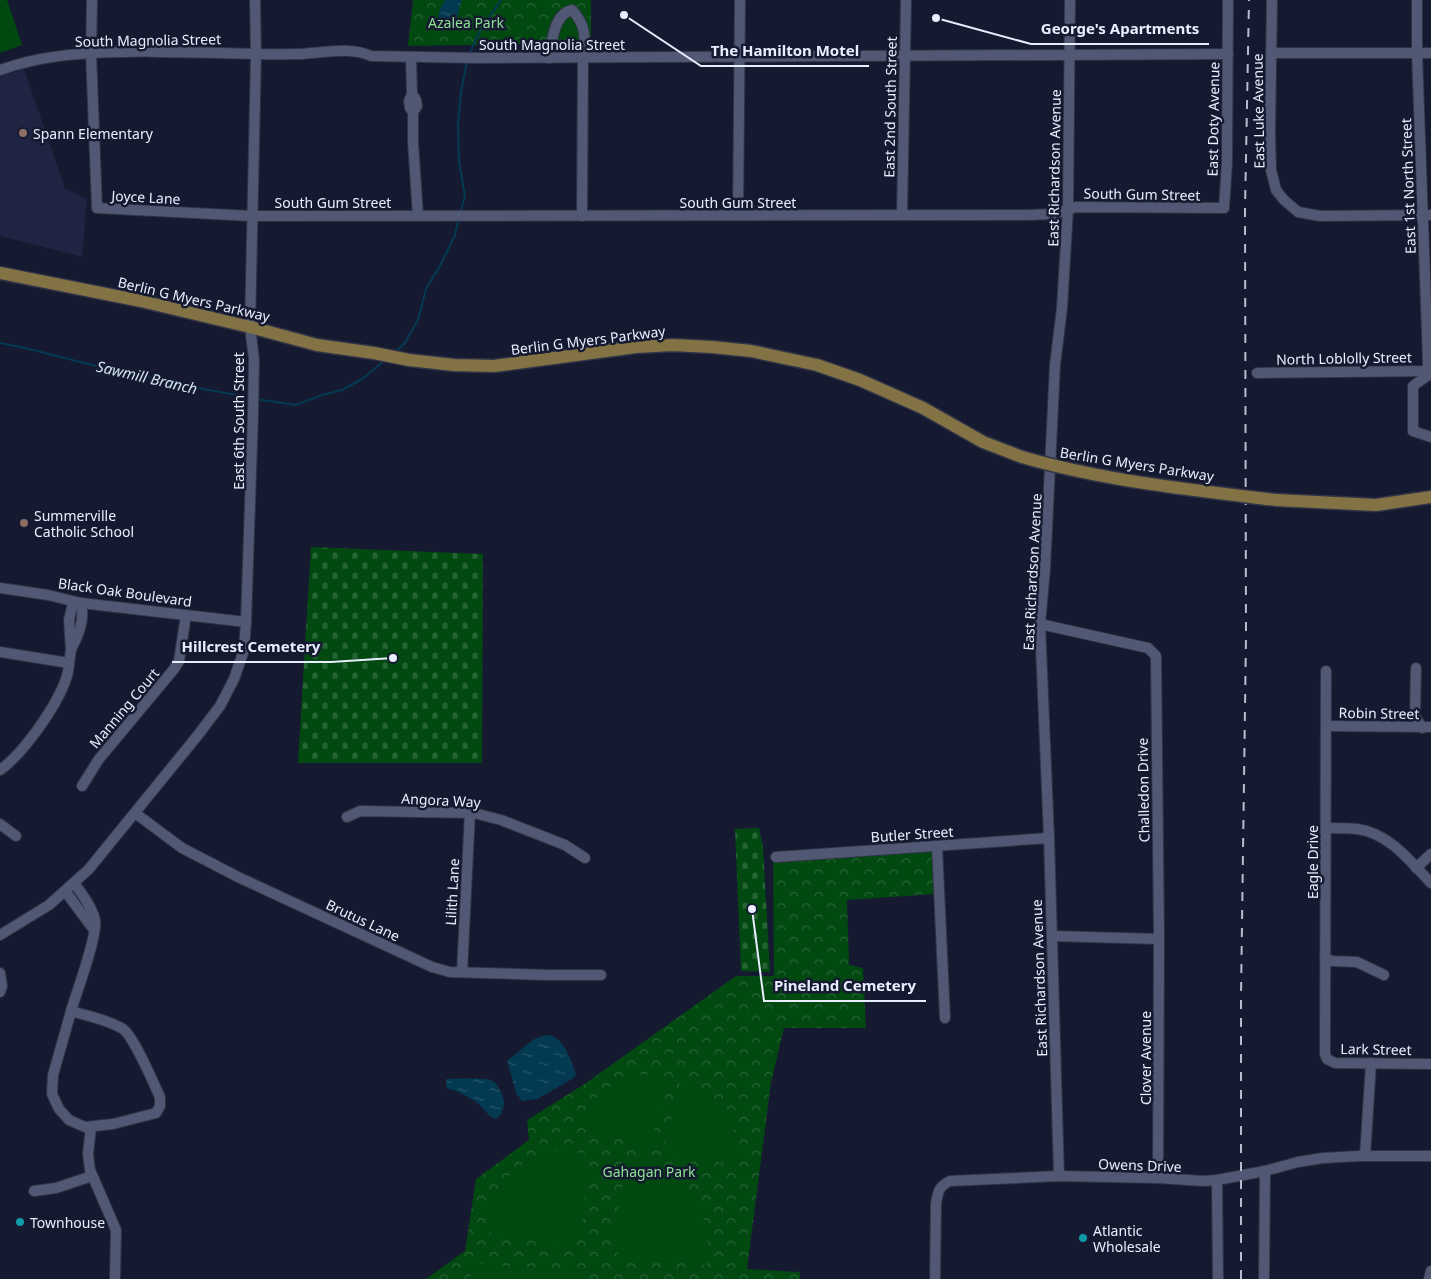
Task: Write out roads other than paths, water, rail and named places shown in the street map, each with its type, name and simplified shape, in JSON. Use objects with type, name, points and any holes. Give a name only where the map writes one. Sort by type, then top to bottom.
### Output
[{"type":"main road","name":"Berlin G Myers Parkway","points":[[0,273],[141,301],[317,345],[409,360],[454,365],[494,366],[636,347],[674,345],[751,351],[817,365],[860,380],[923,408],[984,442],[1022,457],[1060,468],[1101,476],[1276,500],[1376,505],[1431,497]]},
{"type":"street","name":"Joyce Lane","points":[[92,0],[91,52],[96,208],[251,216]]},
{"type":"street","name":"East 6th South Street","points":[[0,935],[49,904],[89,869],[220,706],[234,679],[244,650],[254,359],[250,327],[256,54],[255,0]]},
{"type":"street","points":[[738,215],[740,0]]},
{"type":"street","name":"East 2nd South Street","points":[[902,215],[906,0]]},
{"type":"street","name":"East Richardson Avenue","points":[[1059,1176],[1049,838],[1040,624],[1068,209],[1070,0]]},
{"type":"street","name":"East Doty Avenue","points":[[1224,208],[1226,188],[1228,0]]},
{"type":"street","name":"East Luke Avenue","points":[[1272,0],[1270,133],[1271,170],[1276,190],[1298,212],[1320,216],[1427,215]]},
{"type":"street","name":"East 1st North Street","points":[[1417,0],[1417,53],[1427,215],[1428,367],[1431,371]]},
{"type":"street","points":[[549,58],[552,54],[552,44],[560,19],[563,14],[572,10],[585,33],[583,57],[582,216]]},
{"type":"street","name":"South Magnolia Street","points":[[0,70],[19,63],[50,56],[91,52],[148,51],[256,54],[301,54],[340,51],[362,52],[371,56],[459,58],[1228,54]]},
{"type":"street","points":[[1271,53],[1431,53]]},
{"type":"street","points":[[411,57],[412,94],[417,106],[413,112],[413,142],[418,216]]},
{"type":"street","name":"South Gum Street","points":[[251,216],[1028,215],[1054,214],[1076,207],[1224,208]]},
{"type":"street","points":[[1431,371],[1413,386],[1413,431],[1431,436]]},
{"type":"street","name":"North Loblolly Street","points":[[1257,373],[1431,371]]},
{"type":"street","name":"Black Oak Boulevard","points":[[0,588],[48,595],[81,603],[246,622]]},
{"type":"street","points":[[0,770],[25,745],[47,716],[59,695],[68,673],[71,649],[69,620],[72,607],[81,603]]},
{"type":"street","name":"Manning Court","points":[[82,786],[99,760],[179,661],[186,615]]},
{"type":"street","name":"Challedon Drive","points":[[1040,624],[1148,648],[1156,656],[1159,939]]},
{"type":"street","points":[[0,652],[69,663]]},
{"type":"street","points":[[1416,668],[1416,716],[1427,727]]},
{"type":"street","name":"Eagle Drive","points":[[1325,1054],[1326,671]]},
{"type":"street","name":"Robin Street","points":[[1326,726],[1427,727]]},
{"type":"street","name":"Brutus Lane","points":[[137,811],[182,848],[432,967],[450,972],[601,976]]},
{"type":"street","name":"Angora Way","points":[[348,817],[360,811],[474,812],[501,820],[565,845],[585,858]]},
{"type":"street","name":"Lilith Lane","points":[[462,972],[470,812]]},
{"type":"street","points":[[0,824],[16,836]]},
{"type":"street","points":[[1326,828],[1355,829],[1380,836],[1396,846],[1431,883]]},
{"type":"street","name":"Butler Street","points":[[776,858],[1049,838]]},
{"type":"street","points":[[937,846],[945,1018]]},
{"type":"street","points":[[1416,868],[1431,854]]},
{"type":"street","points":[[71,1012],[114,1025],[124,1030],[132,1038],[160,1097],[160,1106],[156,1113],[113,1124],[85,1127],[69,1120],[58,1109],[52,1094],[52,1075],[71,1012],[93,940],[95,922],[89,906],[74,883]]},
{"type":"street","points":[[65,891],[94,930]]},
{"type":"street","points":[[1052,936],[1159,939]]},
{"type":"street","name":"Clover Avenue","points":[[1158,1178],[1159,939]]},
{"type":"street","points":[[1325,958],[1332,961],[1357,962],[1384,975]]},
{"type":"street","points":[[0,973],[2,986],[0,992]]},
{"type":"street","name":"Lark Street","points":[[1325,1054],[1327,1059],[1335,1063],[1431,1064]]},
{"type":"street","points":[[1365,1156],[1371,1063]]},
{"type":"street","points":[[91,1126],[88,1154],[90,1170],[116,1230],[115,1279]]},
{"type":"street","name":"Owens Drive","points":[[935,1279],[936,1204],[938,1192],[942,1185],[950,1181],[1059,1176],[1203,1181],[1265,1171],[1298,1162],[1323,1158],[1431,1156]]},
{"type":"street","points":[[1264,1279],[1265,1171]]},
{"type":"street","points":[[34,1190],[56,1188],[92,1176]]},
{"type":"street","points":[[1217,1180],[1218,1279]]},
{"type":"street","points":[[1203,1181],[1218,1204]]},
{"type":"street","points":[[1429,1279],[1430,1271]]},
{"type":"water","points":[[445,0],[462,0],[456,20],[445,30],[440,28],[438,17]]},
{"type":"water","points":[[549,1035],[560,1041],[569,1056],[576,1074],[574,1078],[537,1099],[522,1101],[516,1093],[507,1060],[533,1040]]},
{"type":"water","points":[[446,1079],[493,1081],[499,1088],[504,1100],[501,1114],[496,1119],[492,1117],[476,1102],[447,1088]]},
{"type":"waterway","points":[[470,54],[480,33],[501,0]]},
{"type":"waterway","points":[[461,210],[465,196],[459,162],[458,125],[461,92],[467,61]]},
{"type":"waterway","points":[[396,351],[404,344],[418,320],[426,289],[455,235],[458,222]]},
{"type":"waterway","name":"Sawmill Branch","points":[[0,343],[197,388],[249,397]]},
{"type":"waterway","points":[[256,399],[296,405],[342,390],[362,379],[384,361]]},
{"type":"railway","points":[[1241,1279],[1241,996],[1246,636],[1245,209],[1249,0]]},
{"type":"place","name":"The Hamilton Motel","points":[[624,15]]},
{"type":"place","name":"George's Apartments","points":[[936,18]]},
{"type":"place","name":"Spann Elementary","points":[[23,133]]},
{"type":"place","name":"Summerville Catholic School","points":[[24,523]]},
{"type":"place","name":"Hillcrest Cemetery","points":[[393,658]]},
{"type":"place","name":"Pineland Cemetery","points":[[752,909]]},
{"type":"place","name":"Townhouse","points":[[20,1222]]},
{"type":"place","name":"Atlantic Wholesale","points":[[1083,1238]]},
{"type":"park label","name":"Azalea Park","points":[[466,22]]},
{"type":"park label","name":"Gahagan Park","points":[[649,1171]]}]
